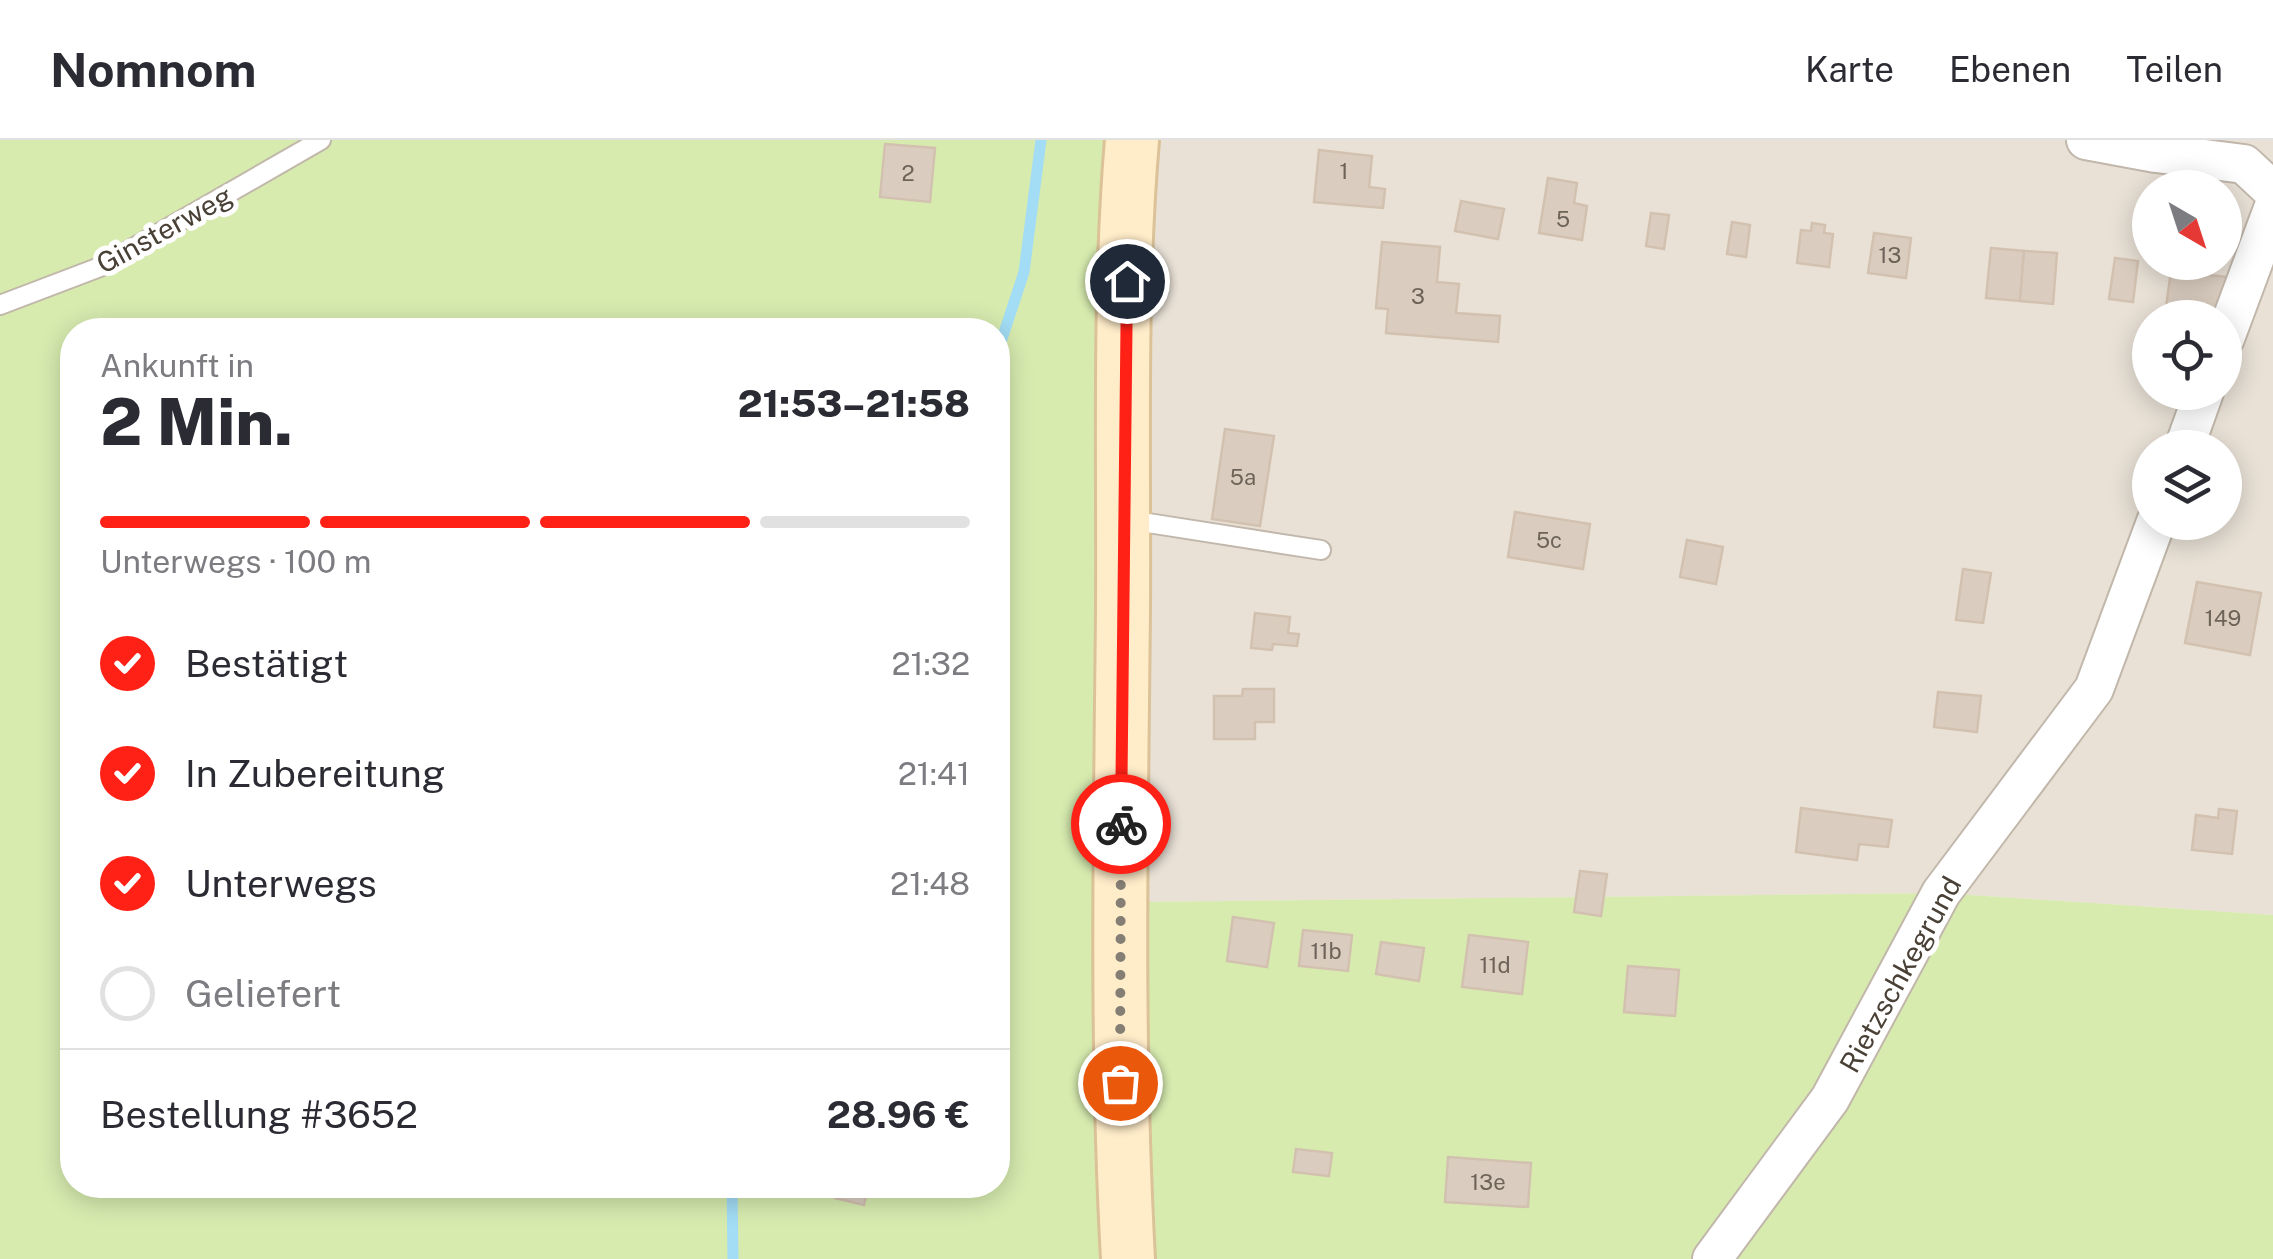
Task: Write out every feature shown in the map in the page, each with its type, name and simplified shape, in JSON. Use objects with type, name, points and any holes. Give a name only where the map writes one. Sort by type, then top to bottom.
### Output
[{"type":"street","points":[[1128,1259],[1120,1120],[1124,520],[1132,140]]},
{"type":"street","points":[[2086,140],[2156,154],[2244,164],[2273,191]]},
{"type":"street","points":[[2239,300],[2273,209]]},
{"type":"street","name":"Rietzschkegrund","points":[[1712,1259],[1830,1099],[1941,892],[2094,689],[2149,540]]},
{"type":"lane","name":"Ginsterweg","points":[[0,305],[100,267],[321,140]]},
{"type":"lane","points":[[1124,520],[1322,550]]},
{"type":"shaded area","points":[[1152,140],[2273,140],[2273,915],[1941,893],[1131,902]]},
{"type":"green space","points":[[0,140],[1124,140],[1120,1259],[0,1259]]},
{"type":"green space","points":[[1941,893],[2273,915],[2273,1259],[1141,1259],[1131,902]]},
{"type":"building","points":[[885,144],[935,148],[930,202],[880,197]]},
{"type":"building","points":[[1319,150],[1372,156],[1369,187],[1385,189],[1383,208],[1314,202]]},
{"type":"building","points":[[1548,178],[1577,183],[1574,203],[1587,206],[1582,240],[1539,233]]},
{"type":"building","points":[[1461,201],[1504,209],[1498,239],[1455,231]]},
{"type":"building","points":[[1651,213],[1669,215],[1664,249],[1646,246]]},
{"type":"building","points":[[1732,222],[1750,225],[1746,257],[1727,254]]},
{"type":"building","points":[[1812,223],[1825,225],[1824,233],[1833,234],[1829,267],[1797,263],[1801,230],[1811,231]]},
{"type":"building","points":[[1874,233],[1911,238],[1906,278],[1868,273]]},
{"type":"building","points":[[1382,242],[1440,247],[1437,282],[1459,284],[1456,313],[1500,316],[1498,342],[1386,333],[1388,309],[1376,308]]},
{"type":"building","points":[[1991,248],[2024,251],[2020,301],[1986,298]]},
{"type":"building","points":[[2024,251],[2057,253],[2053,304],[2020,301]]},
{"type":"building","points":[[2115,258],[2132,260],[2132,280],[2136,280],[2133,300],[2109,299]]},
{"type":"building","points":[[2170,280],[2227,280],[2221,300],[2167,300]]},
{"type":"building","points":[[1225,429],[1274,436],[1260,526],[1212,519]]},
{"type":"building","points":[[1515,512],[1590,524],[1583,569],[1508,557]]},
{"type":"building","points":[[1687,540],[1723,547],[1716,584],[1680,577]]},
{"type":"building","points":[[1963,569],[1991,573],[1983,623],[1956,620]]},
{"type":"building","points":[[2197,582],[2261,593],[2250,655],[2185,643]]},
{"type":"building","points":[[1255,613],[1290,617],[1288,633],[1299,634],[1297,646],[1273,644],[1272,650],[1251,648]]},
{"type":"building","points":[[1243,689],[1274,689],[1274,722],[1255,722],[1255,739],[1214,739],[1214,696],[1242,696]]},
{"type":"building","points":[[1938,692],[1981,696],[1977,732],[1934,727]]},
{"type":"building","points":[[1801,808],[1892,820],[1888,847],[1859,844],[1857,860],[1796,852]]},
{"type":"building","points":[[2219,809],[2237,811],[2232,854],[2192,850],[2196,815],[2218,818]]},
{"type":"building","points":[[1580,871],[1607,874],[1601,916],[1574,912]]},
{"type":"building","points":[[1233,917],[1274,923],[1267,967],[1227,961]]},
{"type":"building","points":[[1303,930],[1352,935],[1348,971],[1299,966]]},
{"type":"building","points":[[1469,935],[1528,942],[1522,994],[1462,987]]},
{"type":"building","points":[[1381,942],[1424,948],[1419,981],[1376,974]]},
{"type":"building","points":[[1628,966],[1679,970],[1675,1016],[1624,1012]]},
{"type":"building","points":[[1296,1149],[1332,1153],[1329,1176],[1293,1172]]},
{"type":"building","points":[[1448,1157],[1531,1163],[1528,1207],[1445,1202]]},
{"type":"building","points":[[835,1198],[866,1198],[864,1205]]},
{"type":"waterway","points":[[1009,318],[1024,272],[1041,140]]},
{"type":"waterway","points":[[732,1198],[733,1259]]},
{"type":"way so far","points":[[1120,1083],[1121,824]]},
{"type":"route","points":[[1121,824],[1127,281]]}]
